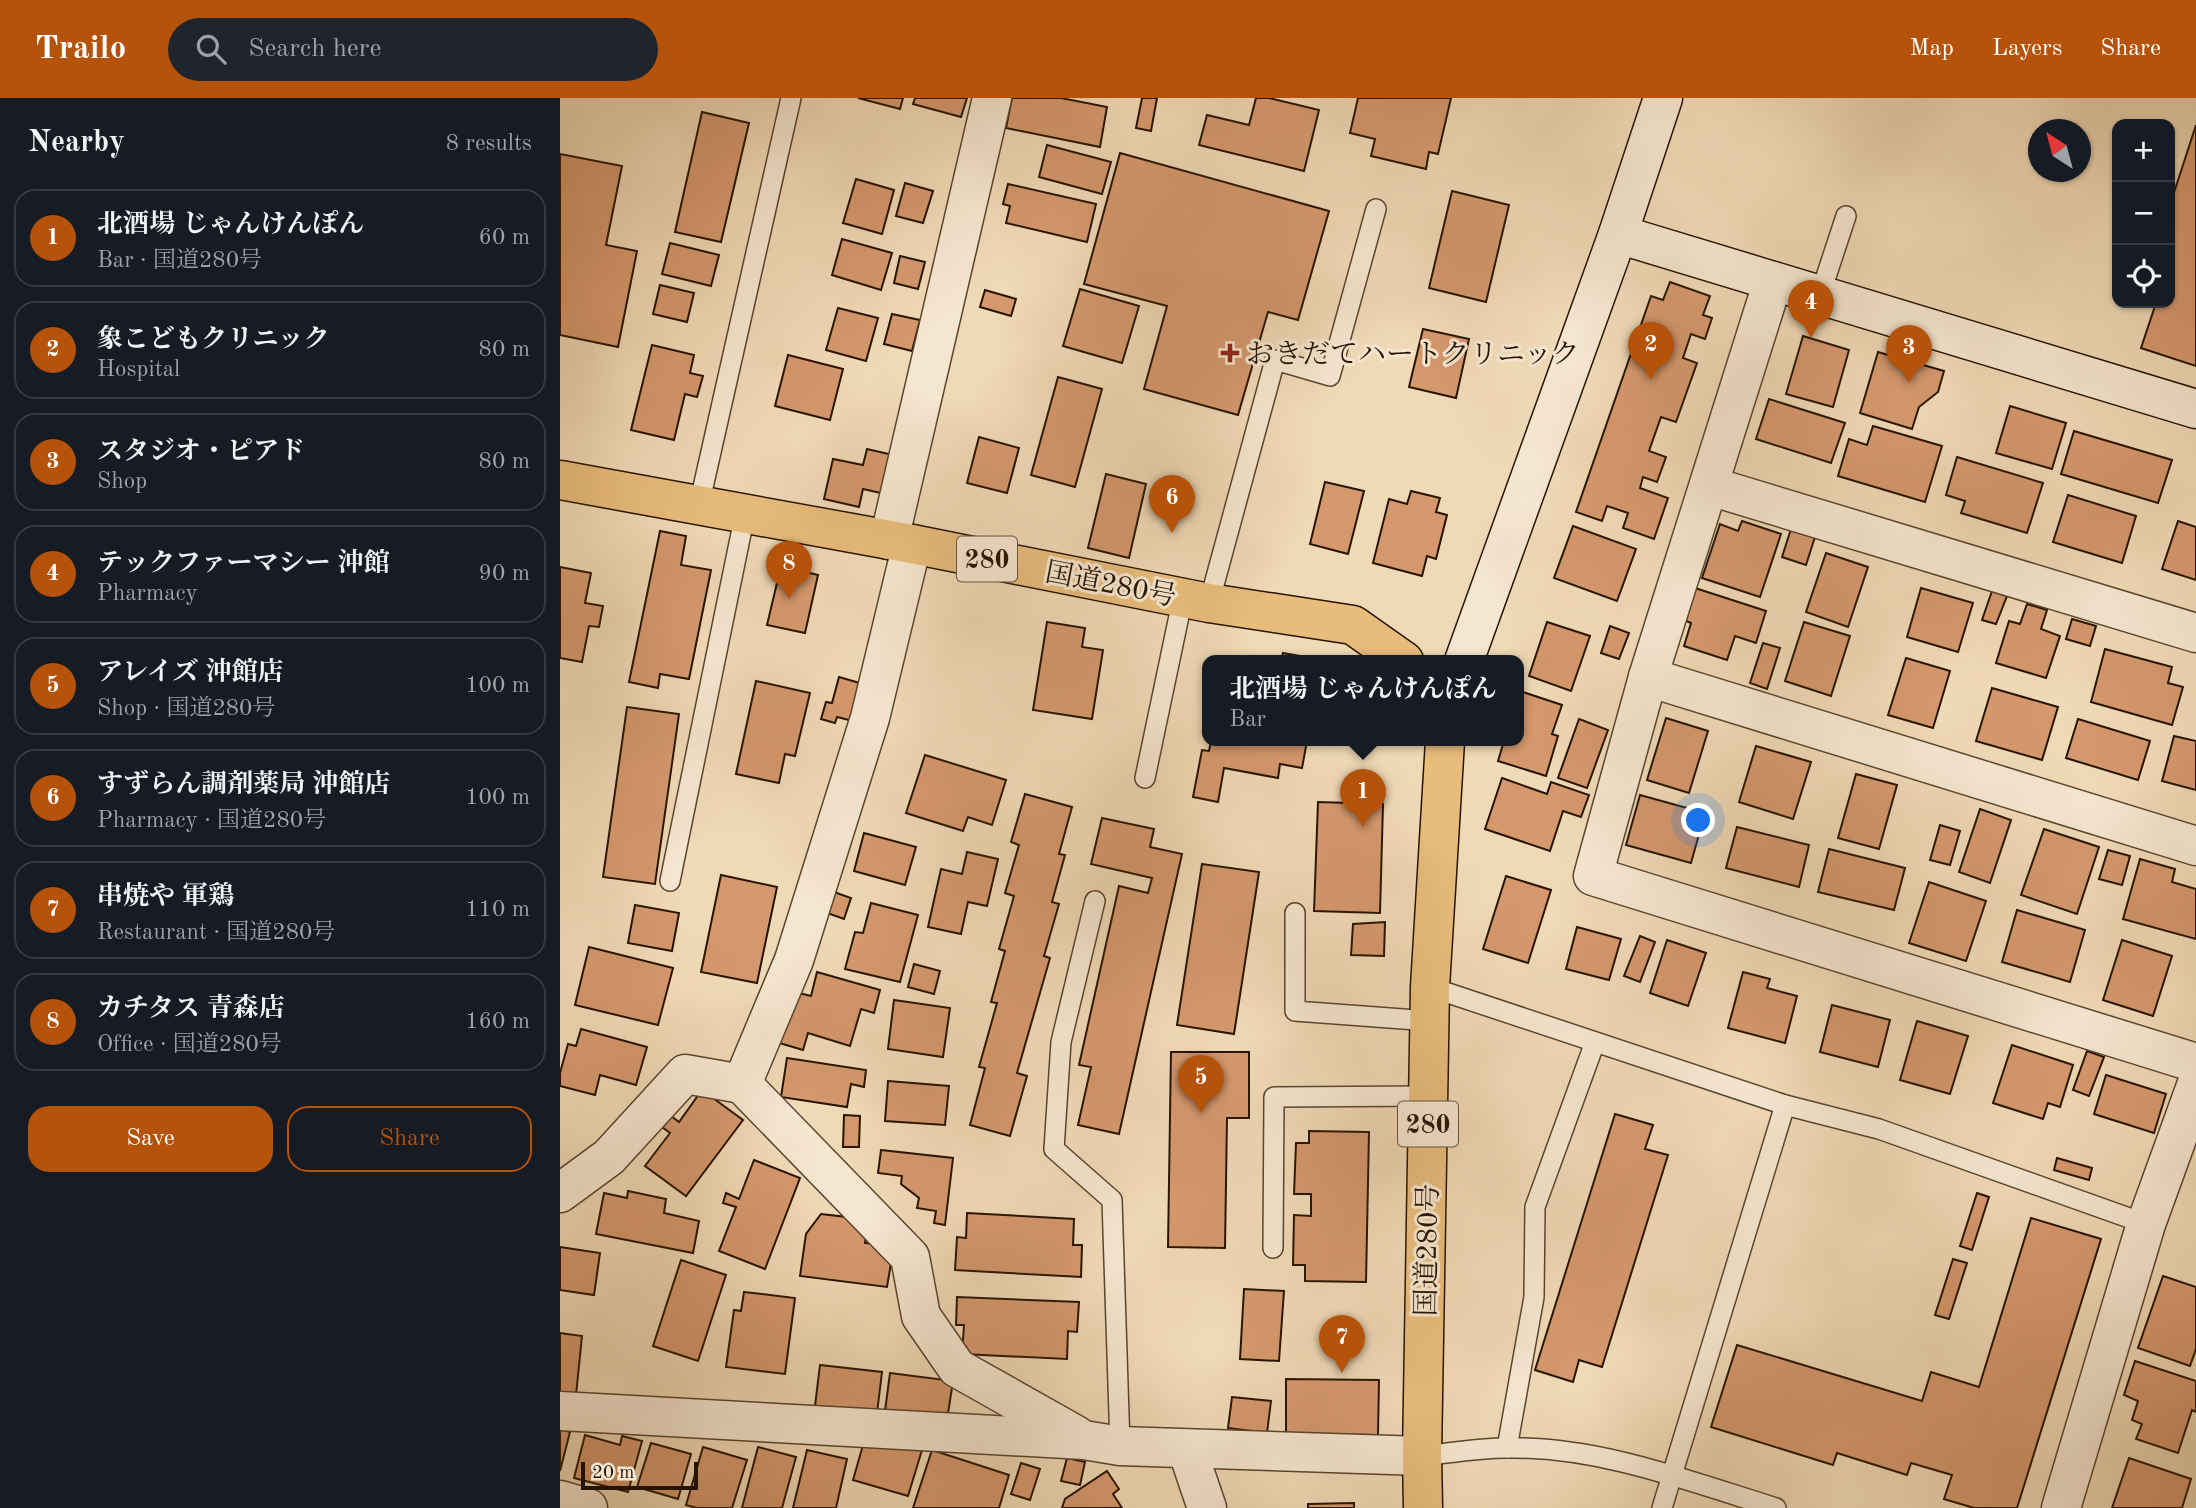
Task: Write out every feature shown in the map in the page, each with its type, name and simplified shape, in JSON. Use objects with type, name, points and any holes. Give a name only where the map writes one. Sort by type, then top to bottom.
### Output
[{"type":"highway","name":"国道280号","points":[[560,480],[901,542],[1196,600],[1353,625],[1396,655]]},
{"type":"highway","name":"国道280号","points":[[1423,1508],[1430,1004],[1446,746]]},
{"type":"street","points":[[742,1084],[794,960],[870,718],[901,542],[992,98]]},
{"type":"street","points":[[1466,655],[1618,234],[1663,98]]},
{"type":"street","points":[[1618,234],[2196,408]]},
{"type":"street","points":[[1773,281],[1648,677],[1593,876],[2196,1063]]},
{"type":"street","points":[[1710,486],[2196,633]]},
{"type":"street","points":[[1648,677],[2196,846]]},
{"type":"street","points":[[560,1193],[609,1157],[685,1074],[742,1084],[910,1257],[921,1317],[957,1368],[1102,1443]]},
{"type":"street","points":[[2061,1508],[2146,1224],[2196,1086]]},
{"type":"street","points":[[560,1411],[1187,1449],[1422,1456]]},
{"type":"street","points":[[1187,1449],[1207,1508]]},
{"type":"street","points":[[560,1500],[587,1508]]},
{"type":"lane","points":[[699,505],[791,98]]},
{"type":"lane","points":[[1145,778],[1196,600],[1275,360],[1330,376],[1376,209]]},
{"type":"lane","points":[[1820,295],[1846,216]]},
{"type":"lane","points":[[670,881],[745,514]]},
{"type":"lane","points":[[1095,901],[1061,1042],[1054,1149],[1112,1200],[1102,1443]]},
{"type":"lane","points":[[1295,913],[1295,1011],[1430,1004],[1595,1042],[1785,1105],[1879,1129],[2146,1224]]},
{"type":"lane","points":[[1507,1448],[1534,1297],[1535,1207],[1595,1042]]},
{"type":"lane","points":[[1273,1248],[1273,1097],[1429,1096]]},
{"type":"lane","points":[[1662,1508],[1785,1105]]},
{"type":"lane","points":[[1422,1456],[1507,1448],[1583,1454],[1672,1476],[1776,1508]]},
{"type":"building","points":[[858,98],[903,98],[900,109]]},
{"type":"building","points":[[915,98],[967,98],[961,117],[913,104]]},
{"type":"building","points":[[1012,98],[1061,98],[1107,107],[1100,147],[1006,128]]},
{"type":"building","points":[[1142,98],[1157,98],[1151,131],[1136,128]]},
{"type":"building","points":[[1256,98],[1269,98],[1319,110],[1304,171],[1199,145],[1207,115],[1249,125]]},
{"type":"building","points":[[1358,98],[1451,98],[1438,154],[1429,152],[1426,169],[1371,156],[1375,139],[1350,133]]},
{"type":"building","points":[[702,112],[749,123],[721,242],[675,232]]},
{"type":"building","points":[[2196,125],[2196,366],[2141,348],[2154,308],[2175,308],[2175,190]]},
{"type":"building","points":[[1047,145],[1111,162],[1102,194],[1039,177]]},
{"type":"building","points":[[1120,153],[1329,211],[1298,320],[1268,312],[1238,415],[1144,389],[1167,306],[1084,284]]},
{"type":"building","points":[[560,154],[622,166],[606,245],[637,251],[618,347],[560,335]]},
{"type":"building","points":[[856,179],[894,190],[882,234],[843,223]]},
{"type":"building","points":[[905,183],[933,191],[923,223],[896,216]]},
{"type":"building","points":[[1008,184],[1096,204],[1087,242],[1006,223],[1010,206],[1003,204]]},
{"type":"building","points":[[1452,191],[1509,205],[1486,302],[1429,288]]},
{"type":"building","points":[[842,239],[892,253],[881,290],[832,275]]},
{"type":"building","points":[[670,243],[719,255],[711,286],[662,274]]},
{"type":"building","points":[[900,256],[925,262],[918,289],[894,283]]},
{"type":"building","points":[[1670,282],[1710,296],[1703,315],[1712,318],[1705,339],[1691,334],[1683,358],[1697,363],[1676,422],[1661,417],[1649,451],[1666,457],[1657,482],[1643,477],[1640,488],[1668,498],[1654,539],[1623,528],[1628,513],[1607,506],[1602,521],[1576,512],[1651,296],[1663,300]]},
{"type":"building","points":[[660,285],[694,293],[687,322],[653,314]]},
{"type":"building","points":[[1080,289],[1139,306],[1122,363],[1063,346]]},
{"type":"building","points":[[985,290],[1016,299],[1011,316],[980,307]]},
{"type":"building","points":[[838,308],[878,318],[866,361],[826,350]]},
{"type":"building","points":[[892,314],[920,320],[912,351],[884,344]]},
{"type":"building","points":[[1423,329],[1469,339],[1456,398],[1409,387]]},
{"type":"building","points":[[1803,336],[1849,350],[1833,407],[1786,394]]},
{"type":"building","points":[[652,345],[694,355],[690,373],[703,376],[697,397],[685,394],[674,440],[631,430]]},
{"type":"building","points":[[1878,352],[1944,371],[1938,392],[1919,407],[1912,429],[1860,413]]},
{"type":"building","points":[[788,355],[843,369],[830,420],[775,406]]},
{"type":"building","points":[[1058,377],[1102,389],[1075,487],[1031,475]]},
{"type":"building","points":[[1769,399],[1845,423],[1831,463],[1756,439]]},
{"type":"building","points":[[2010,406],[2066,423],[2052,469],[1996,453]]},
{"type":"building","points":[[1873,426],[1942,446],[1925,502],[1838,476],[1849,439],[1867,445]]},
{"type":"building","points":[[2074,431],[2172,460],[2158,503],[2061,474]]},
{"type":"building","points":[[979,437],[1019,448],[1007,493],[967,483]]},
{"type":"building","points":[[867,449],[893,455],[885,494],[863,489],[859,507],[824,499],[833,459],[863,465]]},
{"type":"building","points":[[1957,457],[2043,483],[2027,533],[1961,513],[1965,501],[1946,495]]},
{"type":"building","points":[[1106,474],[1146,484],[1129,558],[1088,548]]},
{"type":"building","points":[[1325,482],[1364,491],[1348,554],[1310,544]]},
{"type":"building","points":[[1411,491],[1440,498],[1436,512],[1447,515],[1436,559],[1427,556],[1422,576],[1373,563],[1389,499],[1407,504]]},
{"type":"building","points":[[2068,495],[2136,516],[2122,563],[2053,542]]},
{"type":"building","points":[[1742,521],[1781,534],[1760,597],[1702,578],[1720,524],[1738,531]]},
{"type":"building","points":[[2178,521],[2196,527],[2196,580],[2162,569]]},
{"type":"building","points":[[1573,526],[1636,549],[1617,601],[1554,578]]},
{"type":"building","points":[[1791,529],[1815,537],[1806,565],[1782,557]]},
{"type":"building","points":[[660,531],[686,536],[681,565],[711,570],[689,679],[660,674],[658,688],[629,682]]},
{"type":"building","points":[[1826,553],[1868,567],[1848,627],[1806,612]]},
{"type":"building","points":[[781,566],[818,575],[805,633],[767,625]]},
{"type":"building","points":[[560,567],[591,573],[585,603],[603,606],[599,627],[589,626],[582,662],[560,658]]},
{"type":"building","points":[[1695,588],[1766,611],[1756,643],[1735,636],[1727,660],[1684,646],[1691,623],[1684,620]]},
{"type":"building","points":[[1921,588],[1973,603],[1958,652],[1907,637]]},
{"type":"building","points":[[1992,591],[2007,596],[1996,624],[1982,620]]},
{"type":"building","points":[[2027,604],[2047,610],[2041,629],[2060,636],[2046,678],[1996,663],[2009,621],[2020,624]]},
{"type":"building","points":[[2072,619],[2096,626],[2090,646],[2066,639]]},
{"type":"building","points":[[1047,622],[1085,628],[1082,647],[1103,650],[1092,719],[1033,710]]},
{"type":"building","points":[[1547,622],[1590,636],[1571,691],[1529,676]]},
{"type":"building","points":[[1804,622],[1850,636],[1831,696],[1785,681]]},
{"type":"building","points":[[1610,626],[1629,633],[1619,659],[1601,653]]},
{"type":"building","points":[[1763,643],[1780,648],[1767,689],[1750,683]]},
{"type":"building","points":[[2105,649],[2172,667],[2168,683],[2183,687],[2172,725],[2091,702]]},
{"type":"building","points":[[1906,658],[1950,671],[1933,728],[1888,715]]},
{"type":"building","points":[[839,677],[863,684],[853,721],[837,717],[835,723],[821,719],[826,702],[832,703]]},
{"type":"building","points":[[756,681],[810,693],[795,756],[785,754],[779,783],[736,774]]},
{"type":"building","points":[[1992,688],[2058,707],[2042,760],[1976,741]]},
{"type":"building","points":[[1524,692],[1562,705],[1552,734],[1558,736],[1546,776],[1498,761],[1502,746],[1524,746]]},
{"type":"building","points":[[627,707],[679,714],[655,884],[603,877]]},
{"type":"building","points":[[1666,718],[1708,731],[1689,793],[1647,780]]},
{"type":"building","points":[[1579,719],[1608,730],[1587,788],[1558,778]]},
{"type":"building","points":[[2078,719],[2150,741],[2138,780],[2066,758]]},
{"type":"building","points":[[2174,736],[2196,741],[2196,790],[2162,781]]},
{"type":"building","points":[[1210,746],[1306,746],[1302,768],[1280,764],[1278,778],[1224,768],[1218,802],[1193,797],[1202,750],[1209,751]]},
{"type":"building","points":[[1756,746],[1811,762],[1793,819],[1739,802]]},
{"type":"building","points":[[925,755],[1006,780],[992,825],[968,817],[963,831],[906,813]]},
{"type":"building","points":[[1856,774],[1897,785],[1879,849],[1838,838]]},
{"type":"building","points":[[1502,778],[1547,794],[1551,782],[1589,795],[1581,817],[1563,811],[1550,851],[1485,829]]},
{"type":"building","points":[[1025,794],[1072,807],[1059,854],[1065,855],[1052,902],[1059,904],[1044,956],[1050,958],[1017,1073],[1027,1076],[1010,1136],[970,1125],[985,1068],[979,1067],[997,1003],[991,1002],[1005,951],[999,949],[1014,896],[1005,893],[1019,845],[1011,842]]},
{"type":"building","points":[[1640,795],[1705,813],[1691,863],[1626,845]]},
{"type":"building","points":[[1318,802],[1383,804],[1380,913],[1314,911]]},
{"type":"building","points":[[1980,809],[2011,820],[1990,883],[1959,872]]},
{"type":"building","points":[[1102,818],[1154,829],[1150,847],[1182,854],[1119,1134],[1078,1125],[1091,1067],[1079,1065],[1119,886],[1148,893],[1152,878],[1091,864]]},
{"type":"building","points":[[1940,825],[1960,831],[1950,865],[1930,860]]},
{"type":"building","points":[[1737,827],[1809,845],[1799,887],[1726,868]]},
{"type":"building","points":[[2044,829],[2099,847],[2077,914],[2021,895]]},
{"type":"building","points":[[864,833],[916,847],[905,885],[854,871]]},
{"type":"building","points":[[1829,849],[1905,868],[1894,910],[1818,892]]},
{"type":"building","points":[[2108,850],[2130,856],[2122,885],[2099,879]]},
{"type":"building","points":[[967,852],[998,859],[987,906],[968,902],[961,934],[928,927],[941,869],[962,874]]},
{"type":"building","points":[[2140,859],[2175,869],[2172,882],[2196,889],[2196,939],[2123,919]]},
{"type":"building","points":[[1202,864],[1259,872],[1234,1034],[1177,1025]]},
{"type":"building","points":[[721,875],[777,887],[757,983],[701,972]]},
{"type":"building","points":[[1506,876],[1551,890],[1528,963],[1483,949]]},
{"type":"building","points":[[1929,882],[1986,901],[1966,961],[1909,943]]},
{"type":"building","points":[[834,892],[851,898],[844,919],[827,913]]},
{"type":"building","points":[[871,903],[918,915],[900,982],[845,969],[855,932],[863,933]]},
{"type":"building","points":[[635,905],[679,913],[672,951],[628,943]]},
{"type":"building","points":[[2017,910],[2085,930],[2070,982],[2002,962]]},
{"type":"building","points":[[1385,922],[1384,956],[1351,955],[1353,924]]},
{"type":"building","points":[[1577,927],[1621,939],[1609,980],[1566,969]]},
{"type":"building","points":[[1640,936],[1655,942],[1640,982],[1624,976]]},
{"type":"building","points":[[1667,940],[1706,953],[1688,1006],[1650,993]]},
{"type":"building","points":[[2122,940],[2172,956],[2153,1016],[2103,1000]]},
{"type":"building","points":[[589,947],[673,968],[658,1025],[575,1005]]},
{"type":"building","points":[[914,964],[940,971],[934,994],[908,987]]},
{"type":"building","points":[[817,972],[880,990],[874,1013],[861,1009],[850,1046],[808,1033],[803,1050],[776,1042],[791,991],[811,996]]},
{"type":"building","points":[[1743,972],[1770,979],[1767,988],[1797,996],[1785,1043],[1728,1028]]},
{"type":"building","points":[[894,1000],[950,1008],[943,1057],[888,1049]]},
{"type":"building","points":[[1832,1005],[1890,1020],[1878,1067],[1820,1052]]},
{"type":"building","points":[[1917,1021],[1968,1036],[1950,1094],[1900,1080]]},
{"type":"building","points":[[581,1029],[647,1047],[636,1085],[600,1075],[595,1095],[560,1086],[560,1073],[568,1044],[576,1046]]},
{"type":"building","points":[[2012,1045],[2073,1065],[2060,1107],[2048,1103],[2043,1119],[1993,1103]]},
{"type":"building","points":[[2087,1051],[2104,1057],[2089,1096],[2073,1090]]},
{"type":"building","points":[[1171,1052],[1249,1052],[1249,1118],[1227,1118],[1225,1248],[1168,1247]]},
{"type":"building","points":[[787,1058],[866,1070],[864,1087],[851,1084],[847,1107],[781,1097]]},
{"type":"building","points":[[2106,1075],[2166,1094],[2154,1133],[2094,1114]]},
{"type":"building","points":[[888,1081],[949,1086],[945,1125],[885,1121]]},
{"type":"building","points":[[702,1090],[743,1120],[686,1196],[645,1166],[670,1133],[658,1124],[667,1113],[679,1122]]},
{"type":"building","points":[[1615,1114],[1653,1125],[1645,1149],[1668,1155],[1602,1367],[1579,1360],[1573,1382],[1535,1370]]},
{"type":"building","points":[[844,1115],[860,1116],[859,1147],[843,1147]]},
{"type":"building","points":[[1309,1131],[1369,1132],[1366,1282],[1305,1281],[1305,1265],[1293,1265],[1294,1215],[1311,1216],[1311,1194],[1294,1194],[1296,1143],[1309,1143]]},
{"type":"building","points":[[881,1150],[953,1158],[945,1225],[934,1223],[936,1211],[917,1208],[919,1198],[901,1184],[902,1176],[878,1173]]},
{"type":"building","points":[[2057,1158],[2092,1168],[2089,1180],[2054,1170]]},
{"type":"building","points":[[754,1160],[800,1178],[765,1269],[719,1251],[736,1207],[723,1203],[726,1193],[739,1199]]},
{"type":"building","points":[[628,1191],[666,1199],[664,1213],[699,1221],[693,1253],[596,1234],[604,1193],[627,1198]]},
{"type":"building","points":[[1977,1193],[1989,1197],[1972,1250],[1960,1246]]},
{"type":"building","points":[[967,1213],[1074,1219],[1073,1245],[1082,1245],[1081,1277],[955,1270],[957,1237],[966,1238]]},
{"type":"building","points":[[821,1214],[855,1218],[854,1227],[867,1229],[865,1243],[882,1245],[892,1257],[887,1287],[800,1276],[806,1234]]},
{"type":"building","points":[[2031,1218],[2101,1239],[2017,1508],[1974,1508],[1944,1499],[1952,1475],[1911,1463],[1907,1475],[1837,1453],[1833,1465],[1711,1427],[1737,1345],[1922,1401],[1931,1372],[1979,1387]]},
{"type":"building","points":[[560,1247],[600,1253],[594,1295],[560,1290]]},
{"type":"building","points":[[1953,1259],[1967,1263],[1949,1319],[1935,1315]]},
{"type":"building","points":[[681,1260],[726,1275],[698,1361],[653,1346]]},
{"type":"building","points":[[2163,1276],[2196,1287],[2196,1349],[2190,1366],[2138,1348]]},
{"type":"building","points":[[1244,1289],[1284,1291],[1279,1361],[1240,1359]]},
{"type":"building","points":[[744,1292],[795,1298],[785,1374],[726,1367],[734,1310],[741,1311]]},
{"type":"building","points":[[957,1297],[1079,1302],[1077,1332],[1068,1331],[1067,1359],[962,1354],[964,1325],[956,1325]]},
{"type":"building","points":[[560,1333],[582,1336],[576,1395],[560,1393]]},
{"type":"building","points":[[2135,1361],[2196,1381],[2196,1412],[2192,1410],[2178,1453],[2136,1439],[2142,1424],[2132,1420],[2138,1401],[2124,1395]]},
{"type":"building","points":[[820,1365],[882,1372],[877,1413],[815,1406]]},
{"type":"building","points":[[890,1373],[953,1381],[947,1420],[885,1411]]},
{"type":"building","points":[[1286,1379],[1379,1380],[1378,1435],[1286,1434]]},
{"type":"building","points":[[1232,1397],[1271,1401],[1267,1433],[1228,1428]]},
{"type":"building","points":[[560,1429],[570,1432],[560,1471]]},
{"type":"building","points":[[585,1435],[620,1445],[622,1436],[642,1441],[628,1492],[574,1478]]},
{"type":"building","points":[[651,1443],[691,1454],[678,1499],[637,1487]]},
{"type":"building","points":[[863,1445],[922,1450],[908,1496],[853,1480]]},
{"type":"building","points":[[703,1447],[747,1460],[732,1508],[697,1508],[686,1505]]},
{"type":"building","points":[[758,1447],[796,1457],[782,1508],[742,1508]]},
{"type":"building","points":[[807,1450],[847,1459],[836,1508],[793,1508]]},
{"type":"building","points":[[932,1450],[1009,1475],[999,1508],[913,1508]]},
{"type":"building","points":[[1067,1458],[1085,1462],[1080,1485],[1061,1481]]},
{"type":"building","points":[[2129,1458],[2191,1479],[2182,1508],[2112,1508]]},
{"type":"building","points":[[1021,1463],[1040,1469],[1030,1500],[1011,1494]]},
{"type":"building","points":[[1107,1471],[1119,1489],[1113,1494],[1122,1508],[1062,1508],[1065,1499]]},
{"type":"building","points":[[1354,1503],[1354,1508],[1308,1508],[1308,1504]]},
{"type":"place","name":"テックファーマシー 沖館","points":[[1811,338]]},
{"type":"place","name":"おきだてハートクリニック","points":[[1230,353]]},
{"type":"place","name":"象こどもクリニック","points":[[1651,380]]},
{"type":"place","name":"スタジオ・ピアド","points":[[1909,383]]},
{"type":"place","name":"すずらん調剤薬局 沖館店","points":[[1172,533]]},
{"type":"place","name":"カチタス 青森店","points":[[789,599]]},
{"type":"place","name":"北酒場 じゃんけんぽん","points":[[1363,827]]},
{"type":"place","name":"アレイズ 沖館店","points":[[1201,1113]]},
{"type":"place","name":"串焼や 軍鶏","points":[[1342,1373]]}]
